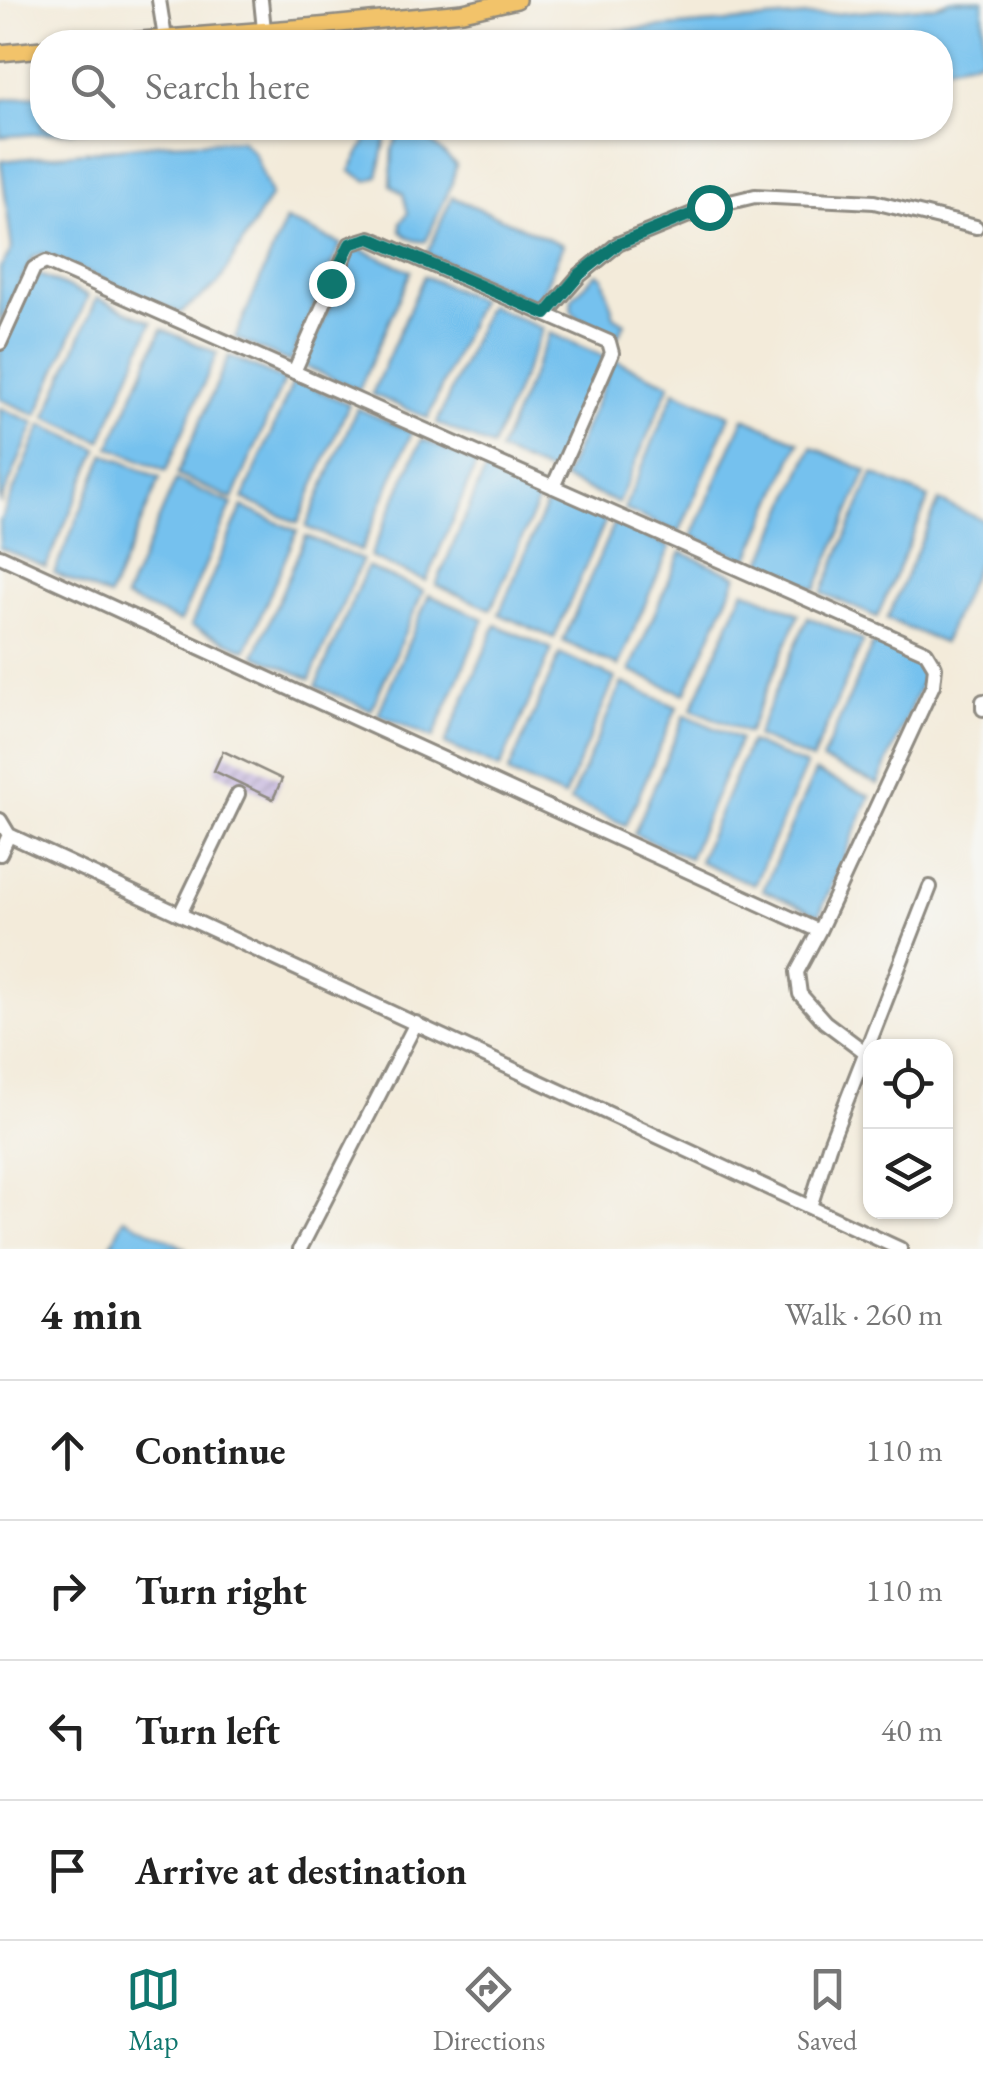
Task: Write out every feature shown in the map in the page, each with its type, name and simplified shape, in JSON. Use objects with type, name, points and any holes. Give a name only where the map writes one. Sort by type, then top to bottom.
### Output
[{"type":"main road","points":[[264,30],[463,12],[517,0]]},
{"type":"main road","points":[[0,53],[30,50]]},
{"type":"street","points":[[159,0],[164,30]]},
{"type":"street","points":[[261,0],[264,30]]},
{"type":"street","points":[[546,314],[580,274],[618,244],[709,207],[756,196],[874,202],[976,227]]},
{"type":"street","points":[[294,372],[350,244],[364,238],[546,314],[608,342],[612,353],[553,487]]},
{"type":"street","points":[[0,343],[34,268],[46,262],[926,652],[936,668],[933,685],[796,972],[800,994],[825,1022],[863,1050]]},
{"type":"street","points":[[0,556],[818,931]]},
{"type":"street","points":[[983,701],[983,709]]},
{"type":"street","points":[[180,914],[238,794]]},
{"type":"street","points":[[0,820],[9,835],[900,1249]]},
{"type":"street","points":[[0,854],[9,835]]},
{"type":"street","points":[[870,1039],[930,887]]},
{"type":"street","points":[[300,1249],[416,1023]]},
{"type":"street","points":[[810,1207],[863,1057]]},
{"type":"water","points":[[950,0],[983,0],[983,55],[953,65],[953,30],[625,30],[935,6]]},
{"type":"water","points":[[30,96],[30,135],[0,137],[0,100]]},
{"type":"water","points":[[241,140],[254,153],[271,195],[218,284],[180,313],[43,253],[33,257],[0,323],[0,268],[12,249],[1,161],[166,143]]},
{"type":"water","points":[[367,140],[386,140],[378,176],[368,181],[350,171]]},
{"type":"water","points":[[397,140],[429,140],[456,165],[426,241],[412,239],[401,231],[401,222],[408,213],[403,194],[391,185]]},
{"type":"water","points":[[452,197],[563,245],[538,303],[427,254]]},
{"type":"water","points":[[286,220],[341,244],[290,362],[235,338]]},
{"type":"water","points":[[355,247],[411,271],[359,390],[304,366]]},
{"type":"water","points":[[33,272],[88,296],[37,415],[0,399],[0,348]]},
{"type":"water","points":[[597,273],[603,277],[614,316],[625,323],[617,337],[578,318],[571,310],[572,298]]},
{"type":"water","points":[[424,276],[479,300],[428,418],[372,394]]},
{"type":"water","points":[[97,298],[152,322],[101,441],[46,417]]},
{"type":"water","points":[[488,305],[543,329],[492,447],[437,423]]},
{"type":"water","points":[[162,329],[217,353],[166,471],[110,447]]},
{"type":"water","points":[[550,333],[605,357],[554,475],[499,451]]},
{"type":"water","points":[[229,356],[284,380],[233,499],[177,475]]},
{"type":"water","points":[[614,360],[670,384],[618,503],[563,479]]},
{"type":"water","points":[[294,380],[349,404],[298,523],[243,499]]},
{"type":"water","points":[[675,391],[730,415],[679,533],[624,509]]},
{"type":"water","points":[[0,408],[35,423],[0,504]]},
{"type":"water","points":[[357,408],[412,432],[361,551],[306,527]]},
{"type":"water","points":[[744,418],[799,442],[748,560],[692,536]]},
{"type":"water","points":[[42,425],[98,449],[46,567],[0,548],[0,522]]},
{"type":"water","points":[[422,439],[477,463],[426,581],[370,557]]},
{"type":"water","points":[[812,447],[867,471],[816,589],[761,565]]},
{"type":"water","points":[[105,454],[160,478],[109,597],[54,573]]},
{"type":"water","points":[[487,466],[543,490],[491,609],[436,585]]},
{"type":"water","points":[[873,474],[929,498],[877,617],[822,593]]},
{"type":"water","points":[[176,480],[232,504],[180,622],[125,598]]},
{"type":"water","points":[[550,496],[606,520],[554,638],[499,614]]},
{"type":"water","points":[[939,501],[983,520],[983,550],[943,643],[887,619]]},
{"type":"water","points":[[242,507],[297,531],[246,650],[191,626]]},
{"type":"water","points":[[614,523],[670,547],[618,666],[563,641]]},
{"type":"water","points":[[306,536],[362,560],[310,679],[255,655]]},
{"type":"water","points":[[681,552],[737,576],[685,694],[630,671]]},
{"type":"water","points":[[367,567],[423,591],[371,710],[316,686]]},
{"type":"water","points":[[744,590],[799,614],[748,733],[692,709]]},
{"type":"water","points":[[429,595],[484,619],[433,738],[378,714]]},
{"type":"water","points":[[808,617],[863,641],[812,760],[756,736]]},
{"type":"water","points":[[496,625],[552,649],[500,768],[445,744]]},
{"type":"water","points":[[874,641],[929,665],[878,784],[822,760]]},
{"type":"water","points":[[560,654],[615,678],[564,797],[508,773]]},
{"type":"water","points":[[622,683],[677,707],[626,825],[570,801]]},
{"type":"water","points":[[685,715],[740,739],[689,858],[634,834]]},
{"type":"water","points":[[750,742],[806,766],[754,885],[699,861]]},
{"type":"water","points":[[815,772],[870,796],[819,915],[763,890]]},
{"type":"water","points":[[124,1218],[187,1249],[109,1249]]},
{"type":"building","points":[[223,751],[282,779],[273,799],[214,771]]},
{"type":"route","points":[[331,283],[350,244],[370,238],[546,314],[580,274],[618,244],[709,207]]}]
